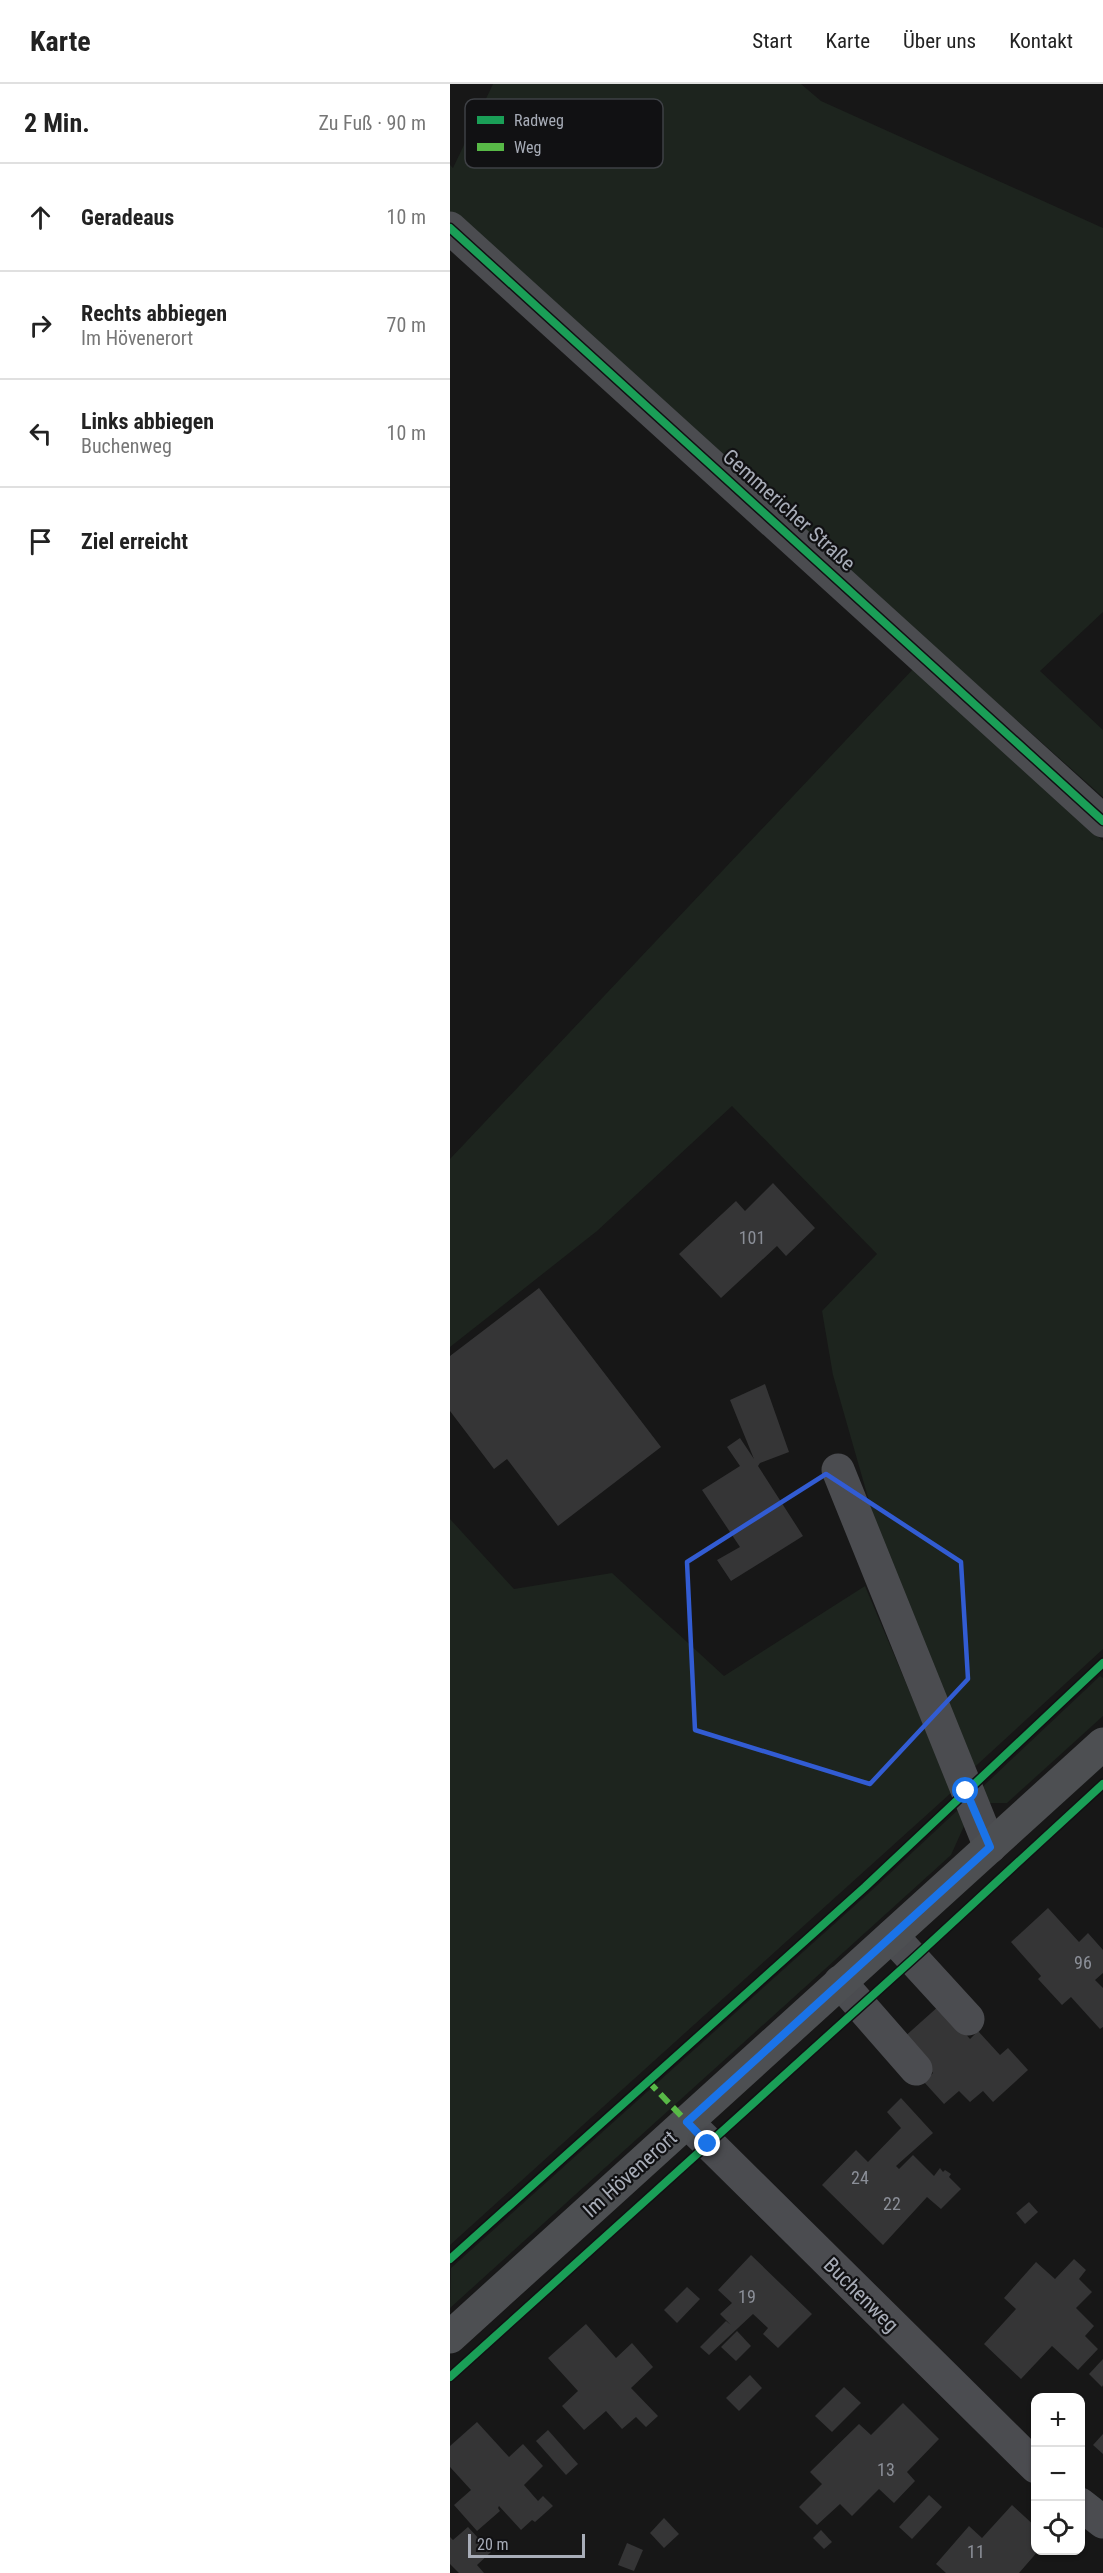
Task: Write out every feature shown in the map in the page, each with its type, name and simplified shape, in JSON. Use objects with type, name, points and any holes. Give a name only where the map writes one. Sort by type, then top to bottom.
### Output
[{"type":"main road","name":"Im Hövenerort","points":[[450,2337],[1103,1744]]},
{"type":"street","name":"Gemmericher Straße","points":[[450,228],[1103,821]]},
{"type":"street","points":[[838,1470],[990,1847]]},
{"type":"street","points":[[892,1936],[968,2019]]},
{"type":"street","points":[[840,1983],[916,2069]]},
{"type":"street","name":"Buchenweg","points":[[687,2122],[1031,2463]]},
{"type":"street","points":[[1085,2508],[1103,2522]]},
{"type":"highlighted area","points":[[826,1474],[961,1562],[968,1679],[870,1784],[695,1730],[687,1562]]},
{"type":"shaded area","points":[[493,84],[801,84],[821,101],[1103,228],[1103,612],[1040,671],[1103,730],[1103,797],[697,436],[450,212],[450,165],[453,168],[465,143],[465,168],[663,168],[663,99],[486,99]]},
{"type":"shaded area","points":[[915,667],[1103,841],[1103,1649],[966,1775],[889,1571],[833,1375],[822,1311],[877,1254],[732,1106],[597,1231],[450,1347],[450,1159]]},
{"type":"shaded area","points":[[450,1519],[514,1589],[612,1573],[724,1676],[865,1586],[952,1792],[450,2245]]},
{"type":"shaded area","points":[[1100,1676],[1103,1678],[1103,1716],[1007,1803],[988,1803],[976,1793]]},
{"type":"shaded area","points":[[961,1807],[964,1826],[951,1855],[450,2308],[451,2268],[871,1891]]},
{"type":"building","points":[[773,1183],[815,1228],[786,1256],[777,1246],[721,1298],[679,1254],[736,1201],[745,1211]]},
{"type":"building","points":[[539,1288],[661,1447],[558,1526],[507,1459],[494,1469],[450,1411],[450,1356]]},
{"type":"building","points":[[765,1384],[789,1452],[760,1463],[758,1466],[803,1536],[731,1581],[717,1560],[740,1547],[702,1490],[740,1466],[727,1447],[740,1438],[754,1459],[730,1400]]},
{"type":"building","points":[[1048,1908],[1079,1942],[1088,1933],[1103,1950],[1103,1973],[1095,1980],[1103,1988],[1103,2027],[1100,2029],[1071,1997],[1062,2005],[1038,1979],[1041,1976],[1011,1942]]},
{"type":"building","points":[[940,2005],[970,2039],[978,2031],[1000,2055],[1008,2048],[1028,2070],[993,2102],[983,2091],[970,2102],[959,2091],[944,2104],[924,2082],[933,2073],[902,2039]]},
{"type":"building","points":[[901,2098],[933,2133],[896,2166],[899,2169],[913,2155],[934,2176],[940,2168],[943,2172],[945,2170],[951,2174],[949,2177],[961,2189],[941,2209],[927,2197],[883,2245],[822,2185],[856,2150],[868,2162],[901,2128],[887,2112]]},
{"type":"building","points":[[1029,2202],[1038,2212],[1025,2224],[1016,2213]]},
{"type":"building","points":[[751,2255],[812,2314],[778,2348],[763,2334],[768,2328],[753,2314],[709,2355],[700,2347],[726,2321],[731,2325],[720,2314],[732,2303],[718,2290]]},
{"type":"building","points":[[1074,2259],[1086,2270],[1079,2279],[1092,2292],[1076,2308],[1094,2326],[1085,2336],[1098,2349],[1078,2370],[1052,2346],[1021,2379],[984,2344],[1016,2309],[1004,2298],[1036,2262],[1055,2279]]},
{"type":"building","points":[[687,2287],[700,2299],[677,2323],[664,2310]]},
{"type":"building","points":[[586,2324],[616,2358],[632,2343],[653,2367],[631,2388],[658,2416],[646,2427],[636,2417],[622,2429],[606,2411],[584,2430],[562,2406],[578,2391],[548,2358]]},
{"type":"building","points":[[737,2331],[751,2346],[736,2361],[721,2347]]},
{"type":"building","points":[[1103,2359],[1103,2385],[1102,2387],[1089,2374]]},
{"type":"building","points":[[750,2375],[762,2388],[739,2411],[726,2398]]},
{"type":"building","points":[[844,2387],[861,2403],[832,2432],[815,2416]]},
{"type":"building","points":[[903,2403],[939,2439],[907,2472],[915,2481],[894,2503],[879,2489],[852,2516],[840,2504],[817,2525],[799,2507],[822,2484],[810,2472],[859,2424],[871,2435]]},
{"type":"building","points":[[477,2422],[509,2457],[523,2444],[543,2466],[524,2485],[538,2501],[543,2496],[553,2506],[535,2522],[532,2520],[521,2530],[499,2506],[500,2511],[477,2531],[454,2505],[471,2490],[450,2467],[450,2446]]},
{"type":"building","points":[[548,2430],[578,2464],[566,2475],[536,2441]]},
{"type":"building","points":[[1103,2434],[1103,2454],[1093,2445]]},
{"type":"building","points":[[929,2495],[942,2507],[912,2539],[899,2527]]},
{"type":"building","points":[[1012,2505],[1031,2522],[1031,2555],[1035,2555],[1019,2573],[946,2573],[936,2564],[969,2526],[982,2538]]},
{"type":"building","points":[[664,2518],[679,2534],[664,2548],[650,2533]]},
{"type":"building","points":[[468,2527],[491,2552],[477,2565],[484,2573],[459,2573],[450,2564],[450,2537],[453,2540]]},
{"type":"building","points":[[821,2530],[832,2542],[824,2549],[813,2538]]},
{"type":"building","points":[[627,2543],[643,2550],[634,2571],[618,2565]]},
{"type":"marked path","points":[[648,2081],[687,2122]]},
{"type":"cycle path","points":[[450,228],[1103,821]]},
{"type":"cycle path","points":[[450,2259],[865,1887],[1103,1663]]},
{"type":"cycle path","points":[[450,2377],[913,1959],[1103,1784]]},
{"type":"route","points":[[708,2144],[687,2122],[990,1847],[966,1791]]}]
